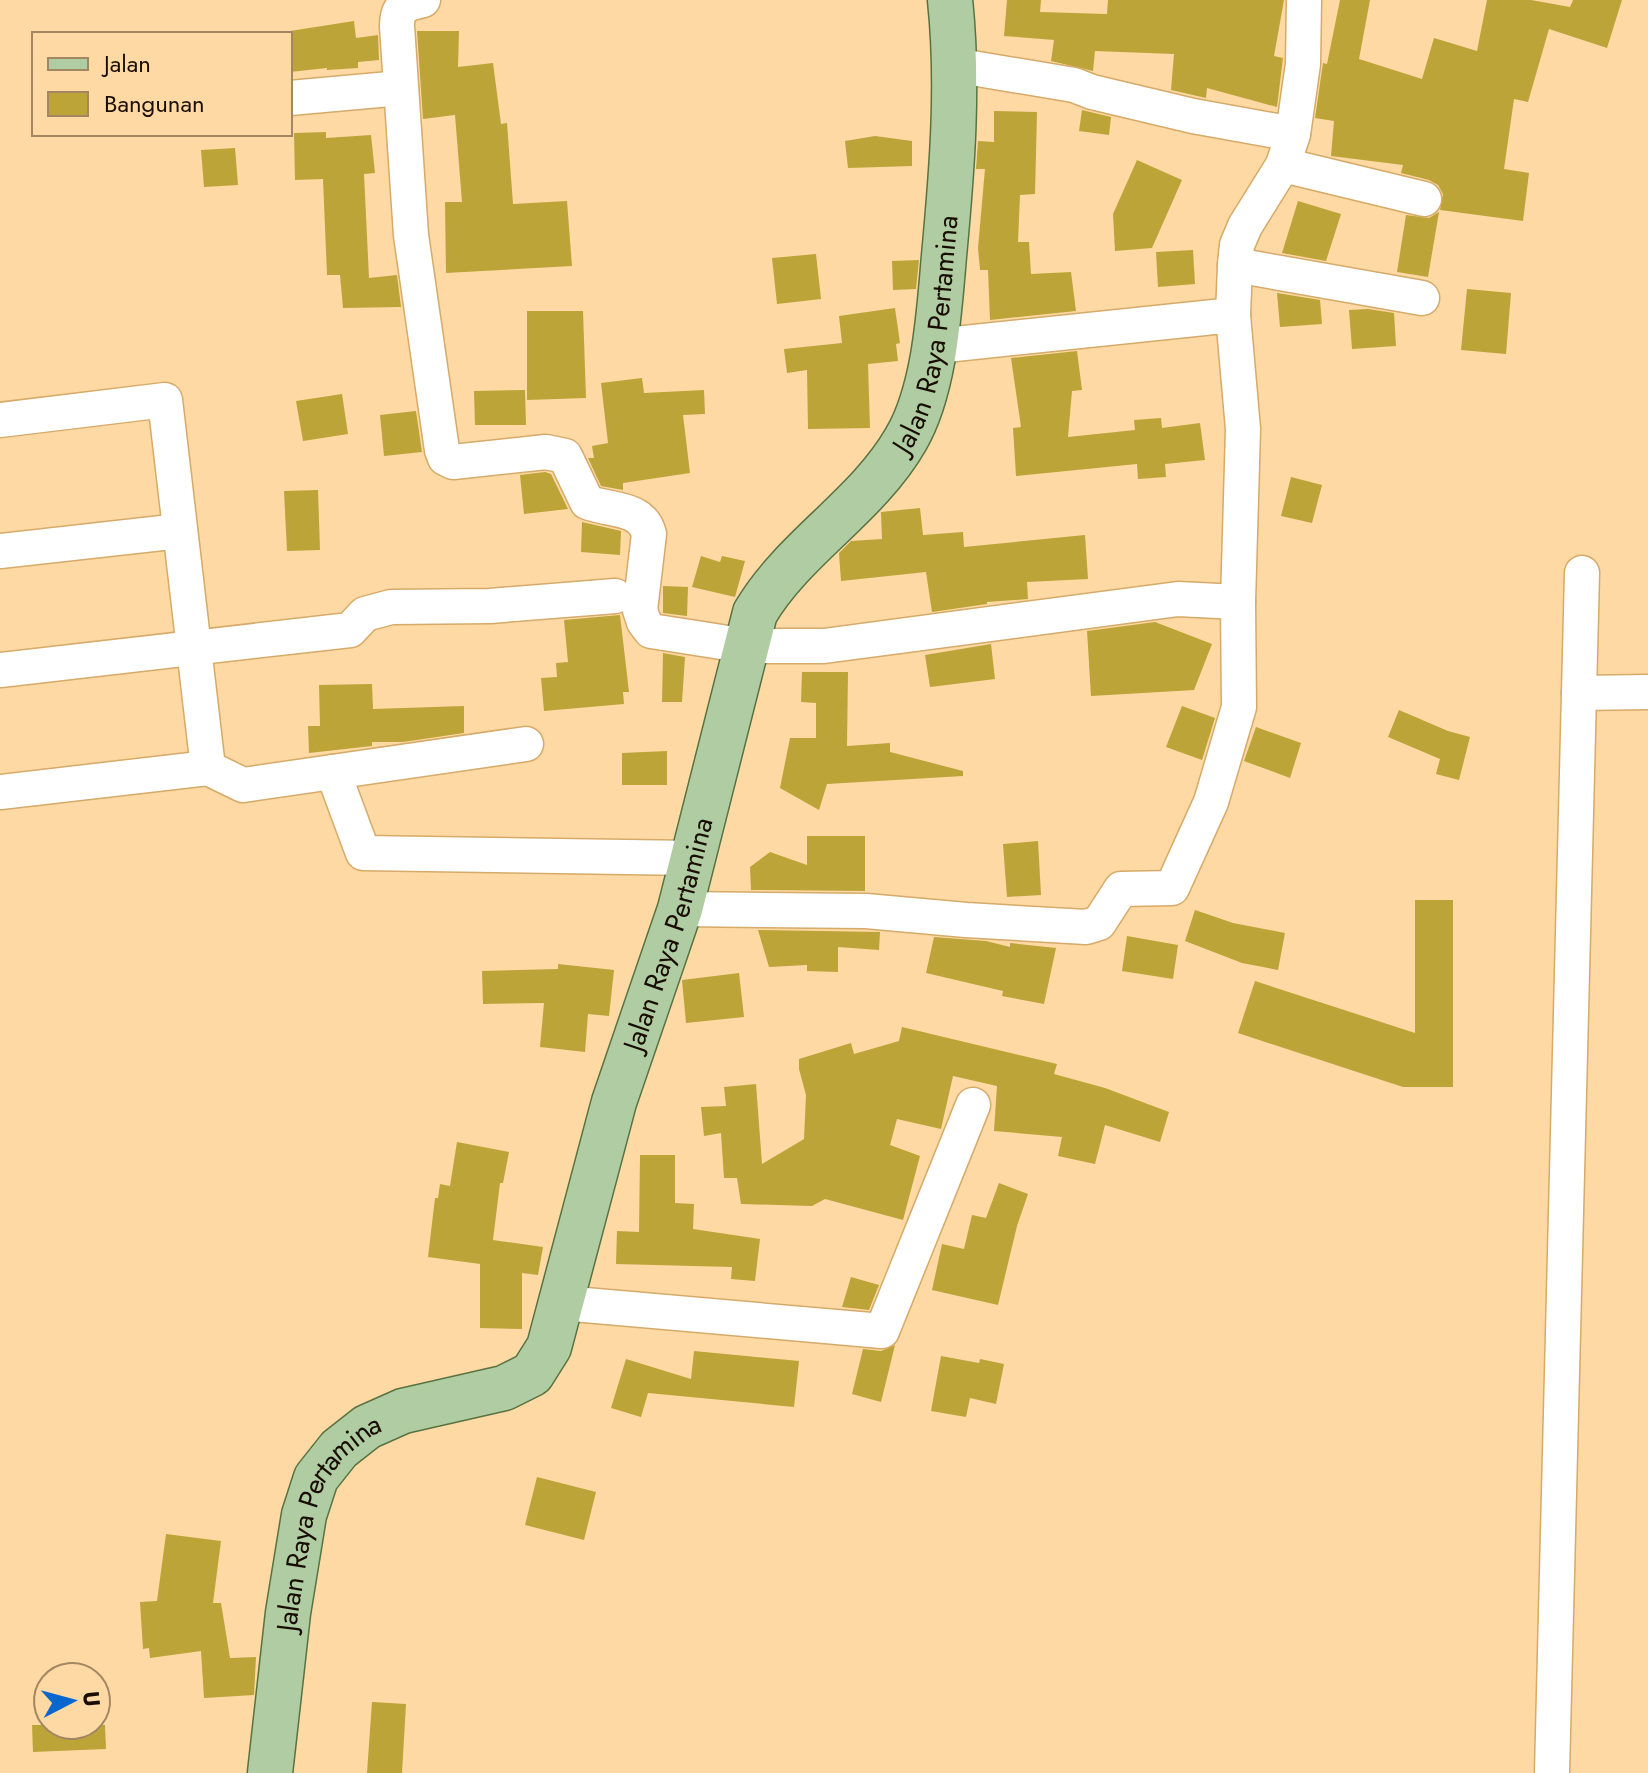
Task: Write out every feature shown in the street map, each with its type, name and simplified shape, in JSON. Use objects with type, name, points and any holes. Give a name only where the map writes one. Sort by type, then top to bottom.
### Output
[{"type":"main road","name":"Jalan Raya Pertamina","points":[[270,1773],[288,1613],[304,1515],[316,1478],[339,1449],[367,1427],[403,1411],[504,1388],[532,1374],[549,1347],[614,1102],[680,909],[755,613],[769,588],[875,482],[906,439],[917,413],[936,346],[951,185],[954,65],[950,0]]},
{"type":"street","points":[[680,909],[866,911],[1086,927],[1099,923],[1121,889],[1172,888],[1211,802],[1239,707],[1238,602],[1243,429],[1233,315],[1235,265],[1237,245],[1245,226],[1288,149],[1303,64],[1304,0]]},
{"type":"street","points":[[410,6],[401,88],[411,235],[445,458],[453,462],[546,452],[565,456],[587,502],[638,516],[647,525],[649,534],[640,610],[651,631],[747,646],[824,646],[1178,599],[1238,602]]},
{"type":"street","points":[[954,65],[1074,85],[1179,113],[1424,199]]},
{"type":"street","points":[[292,98],[401,88]]},
{"type":"street","points":[[1235,265],[1422,298]]},
{"type":"street","points":[[936,346],[1233,315]]},
{"type":"street","points":[[0,420],[165,400],[208,768]]},
{"type":"street","points":[[0,551],[180,531]]},
{"type":"street","points":[[1552,1773],[1582,573]]},
{"type":"street","points":[[0,670],[350,630],[365,614],[391,607],[490,606],[615,596]]},
{"type":"street","points":[[1579,693],[1648,692]]},
{"type":"street","points":[[0,792],[208,768],[243,785],[526,744]]},
{"type":"street","points":[[333,772],[363,853],[693,858]]},
{"type":"street","points":[[562,1303],[882,1331],[973,1105]]},
{"type":"building","points":[[1007,0],[1041,0],[1040,12],[1107,14],[1108,0],[1284,0],[1274,56],[1283,58],[1277,107],[1207,88],[1206,98],[1171,90],[1174,54],[1095,51],[1093,71],[1051,61],[1054,40],[1004,36]]},
{"type":"building","points":[[1340,0],[1370,0],[1359,59],[1422,79],[1434,38],[1477,51],[1487,0],[1531,0],[1570,7],[1573,0],[1622,0],[1607,48],[1549,29],[1528,102],[1514,99],[1504,169],[1529,173],[1523,221],[1440,210],[1443,194],[1438,185],[1401,173],[1403,165],[1331,156],[1334,121],[1315,118],[1323,63],[1327,64]]},
{"type":"building","points":[[354,21],[356,38],[378,35],[379,60],[358,62],[358,68],[292,72],[290,31]]},
{"type":"building","points":[[417,31],[459,31],[458,67],[493,63],[501,124],[507,123],[513,204],[567,201],[572,266],[446,273],[445,202],[462,202],[455,115],[423,119]]},
{"type":"building","points":[[1082,110],[1111,117],[1109,135],[1079,131]]},
{"type":"building","points":[[994,111],[1037,112],[1035,194],[1020,195],[1018,242],[1029,242],[1031,274],[1071,272],[1076,311],[990,320],[988,270],[980,270],[978,248],[985,169],[976,169],[978,141],[994,142]]},
{"type":"building","points":[[326,132],[326,138],[371,135],[375,173],[364,174],[369,278],[397,275],[401,307],[343,308],[340,275],[327,275],[323,179],[295,180],[294,133]]},
{"type":"building","points":[[875,136],[912,141],[912,166],[848,168],[845,141]]},
{"type":"building","points":[[235,148],[238,185],[204,187],[201,150]]},
{"type":"building","points":[[1137,160],[1182,180],[1152,248],[1115,251],[1113,214]]},
{"type":"building","points":[[1298,201],[1341,214],[1326,261],[1282,253]]},
{"type":"building","points":[[1439,212],[1428,277],[1397,272],[1406,215],[1429,218]]},
{"type":"building","points":[[1193,250],[1195,284],[1158,287],[1156,252]]},
{"type":"building","points":[[816,254],[821,299],[777,304],[772,258]]},
{"type":"building","points":[[919,260],[916,289],[893,290],[892,261]]},
{"type":"building","points":[[1467,289],[1511,293],[1506,354],[1461,350]]},
{"type":"building","points":[[1277,293],[1320,300],[1322,324],[1280,327]]},
{"type":"building","points":[[895,308],[900,343],[896,344],[898,361],[868,364],[870,428],[808,429],[807,370],[787,373],[784,349],[842,343],[839,316]]},
{"type":"building","points":[[1349,310],[1394,313],[1396,346],[1352,349]]},
{"type":"building","points":[[527,311],[583,311],[586,398],[527,400]]},
{"type":"building","points":[[1077,351],[1082,390],[1072,391],[1068,437],[1135,430],[1134,420],[1161,418],[1162,428],[1200,423],[1205,460],[1165,464],[1166,477],[1138,479],[1137,464],[1016,476],[1013,428],[1021,427],[1011,358]]},
{"type":"building","points":[[642,378],[644,393],[704,390],[705,414],[683,415],[690,473],[623,483],[623,490],[601,486],[588,458],[594,458],[592,446],[608,443],[601,383]]},
{"type":"building","points":[[525,390],[526,425],[475,425],[474,391]]},
{"type":"building","points":[[342,394],[348,434],[303,441],[296,401]]},
{"type":"building","points":[[416,411],[422,452],[384,456],[380,415]]},
{"type":"building","points":[[551,474],[568,509],[524,514],[520,475]]},
{"type":"building","points":[[1291,477],[1322,485],[1312,523],[1281,516]]},
{"type":"building","points":[[318,490],[320,550],[287,551],[284,491]]},
{"type":"building","points":[[920,508],[923,535],[963,532],[964,547],[1085,535],[1088,579],[1027,582],[1028,599],[987,602],[932,612],[926,572],[841,581],[839,553],[851,541],[882,539],[881,512]]},
{"type":"building","points":[[582,522],[621,531],[620,555],[581,552]]},
{"type":"building","points":[[701,556],[720,562],[722,556],[745,561],[735,597],[692,587]]},
{"type":"building","points":[[663,586],[688,587],[687,616],[663,613]]},
{"type":"building","points":[[620,615],[629,692],[623,692],[624,704],[544,711],[541,678],[557,677],[556,663],[568,662],[564,620]]},
{"type":"building","points":[[1155,622],[1212,644],[1194,690],[1091,696],[1087,631]]},
{"type":"building","points":[[991,644],[995,679],[930,687],[925,655]]},
{"type":"building","points":[[663,653],[685,657],[682,702],[662,702]]},
{"type":"building","points":[[802,672],[848,672],[847,746],[890,743],[890,752],[963,771],[963,776],[827,784],[819,810],[780,788],[790,738],[816,738],[816,703],[801,702]]},
{"type":"building","points":[[372,684],[373,709],[464,706],[464,733],[403,742],[372,742],[372,746],[309,753],[308,726],[320,726],[319,685]]},
{"type":"building","points":[[1182,706],[1215,718],[1202,760],[1166,747]]},
{"type":"building","points":[[1399,710],[1470,737],[1459,780],[1436,774],[1440,759],[1388,737]]},
{"type":"building","points":[[1256,727],[1301,743],[1290,778],[1244,761]]},
{"type":"building","points":[[667,751],[667,785],[622,785],[622,753]]},
{"type":"building","points":[[807,836],[865,836],[865,891],[751,890],[750,867],[770,852],[807,865]]},
{"type":"building","points":[[1038,841],[1041,895],[1007,897],[1003,844]]},
{"type":"building","points":[[1415,900],[1453,900],[1453,1087],[1403,1087],[1238,1033],[1255,981],[1415,1033]]},
{"type":"building","points":[[1195,910],[1233,923],[1285,933],[1278,970],[1242,963],[1185,941]]},
{"type":"building","points":[[758,930],[880,932],[879,950],[838,947],[838,972],[807,971],[807,965],[769,967]]},
{"type":"building","points":[[1127,936],[1178,945],[1173,979],[1122,971]]},
{"type":"building","points":[[934,937],[986,941],[1010,947],[1010,943],[1056,948],[1044,1004],[1002,996],[1003,991],[926,973]]},
{"type":"building","points":[[558,964],[614,970],[609,1016],[588,1014],[585,1052],[540,1047],[544,1003],[483,1004],[482,971],[558,969]]},
{"type":"building","points":[[739,973],[744,1017],[686,1023],[682,980]]},
{"type":"building","points":[[902,1027],[1057,1064],[1054,1074],[1105,1088],[1169,1112],[1160,1142],[1105,1125],[1095,1164],[1058,1156],[1062,1137],[994,1131],[997,1086],[953,1076],[941,1129],[897,1119],[890,1145],[920,1156],[903,1220],[825,1199],[812,1206],[741,1204],[737,1178],[724,1178],[721,1133],[704,1136],[701,1107],[726,1106],[724,1087],[756,1084],[762,1164],[804,1139],[806,1095],[799,1059],[851,1043],[854,1054],[899,1041]]},
{"type":"building","points":[[457,1142],[509,1152],[503,1183],[500,1183],[493,1240],[543,1247],[538,1275],[522,1273],[522,1329],[480,1328],[480,1264],[428,1257],[435,1198],[438,1198],[440,1184],[450,1186]]},
{"type":"building","points":[[640,1155],[675,1155],[675,1203],[694,1204],[693,1229],[760,1239],[755,1281],[731,1279],[732,1267],[616,1264],[617,1231],[639,1232]]},
{"type":"building","points":[[999,1183],[1028,1194],[998,1305],[932,1290],[942,1244],[964,1249],[972,1215],[986,1218]]},
{"type":"building","points":[[851,1277],[879,1285],[869,1310],[842,1307]]},
{"type":"building","points":[[895,1345],[881,1402],[852,1394],[863,1349],[881,1351]]},
{"type":"building","points":[[694,1351],[799,1361],[794,1407],[648,1393],[641,1417],[611,1408],[626,1359],[691,1379]]},
{"type":"building","points":[[941,1356],[1004,1364],[996,1404],[970,1398],[966,1417],[931,1411]]},
{"type":"building","points":[[537,1477],[596,1492],[584,1540],[525,1525]]},
{"type":"building","points":[[166,1534],[221,1541],[213,1603],[221,1603],[230,1658],[256,1657],[254,1695],[204,1698],[201,1651],[150,1658],[149,1648],[143,1649],[140,1602],[157,1601]]},
{"type":"building","points":[[372,1702],[406,1704],[402,1773],[367,1773]]},
{"type":"building","points":[[33,1741],[106,1741],[106,1749],[33,1752]]}]
